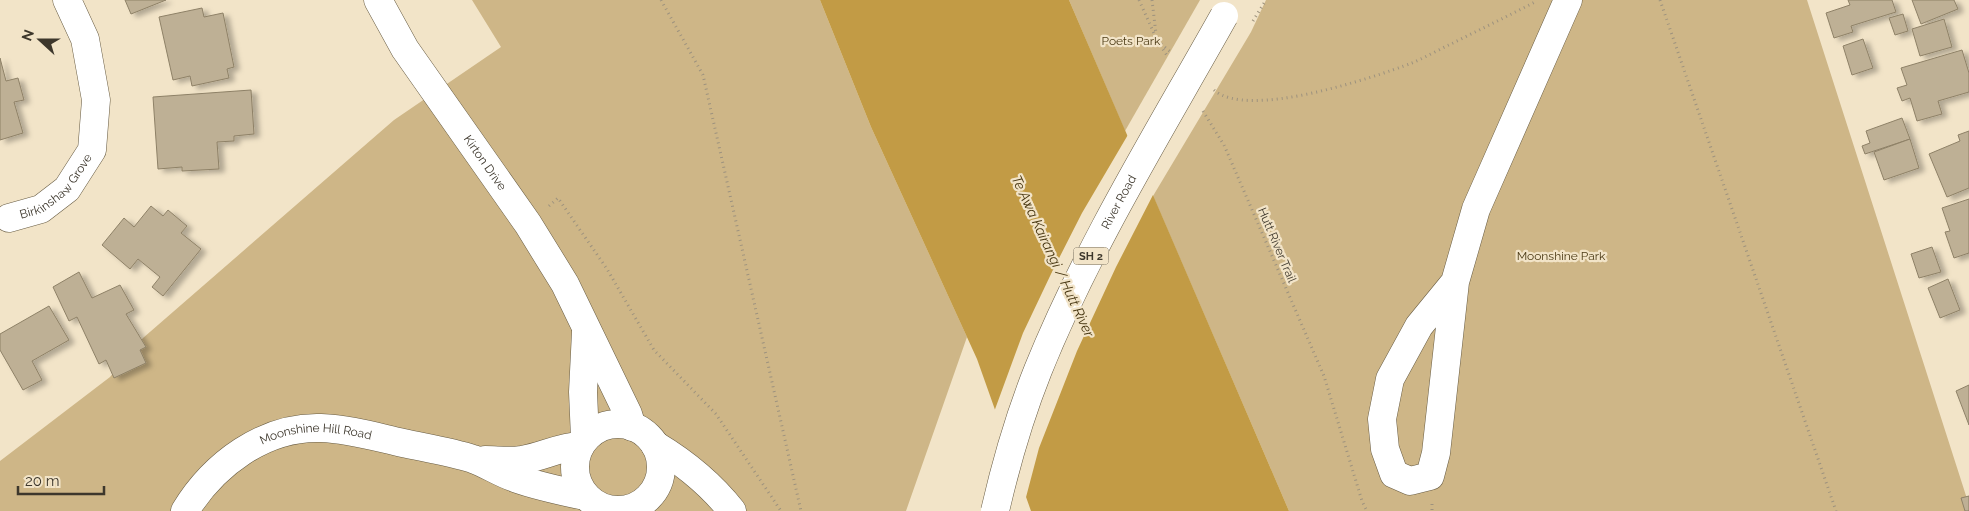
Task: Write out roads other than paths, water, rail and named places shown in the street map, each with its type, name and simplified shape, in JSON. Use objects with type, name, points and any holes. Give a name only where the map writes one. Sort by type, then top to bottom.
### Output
[{"type":"main road","name":"Birkinshaw Grove","points":[[9,218],[41,210],[66,189],[92,150],[96,100],[85,39],[68,0]]},
{"type":"main road","name":"Kirton Drive","points":[[378,0],[405,49],[528,224],[565,284],[628,414],[632,427]]},
{"type":"main road","points":[[1455,282],[1420,326],[1390,379],[1382,419],[1386,448],[1394,474],[1410,481],[1430,476],[1436,453],[1455,282],[1476,209],[1568,0]]},
{"type":"main road","name":"River Road","points":[[994,511],[1019,421],[1038,370],[1062,316],[1117,206],[1224,16]]},
{"type":"main road","name":"Kirton Drive","points":[[582,442],[586,329]]},
{"type":"main road","points":[[655,445],[660,458],[660,472],[657,486],[649,498],[625,511],[609,510],[596,505],[584,496],[575,472],[576,458],[582,442],[597,430],[621,424],[632,427],[649,438],[655,445],[688,466],[706,481],[732,511]]},
{"type":"main road","name":"Moonshine Hill Road","points":[[185,511],[204,484],[226,463],[254,444],[278,434],[320,428],[366,434],[474,460],[514,478],[584,496]]},
{"type":"main road","name":"Moonshine Hill Road","points":[[474,460],[520,460],[544,455],[582,442]]},
{"type":"water","name":"Te Awa Kairangi / Hutt River","points":[[820,0],[1069,0],[1289,511],[1031,511],[977,359],[871,127]]},
{"type":"park label","name":"Poets Park","points":[[1131,41]]},
{"type":"park label","name":"Moonshine Park","points":[[1561,256]]}]
